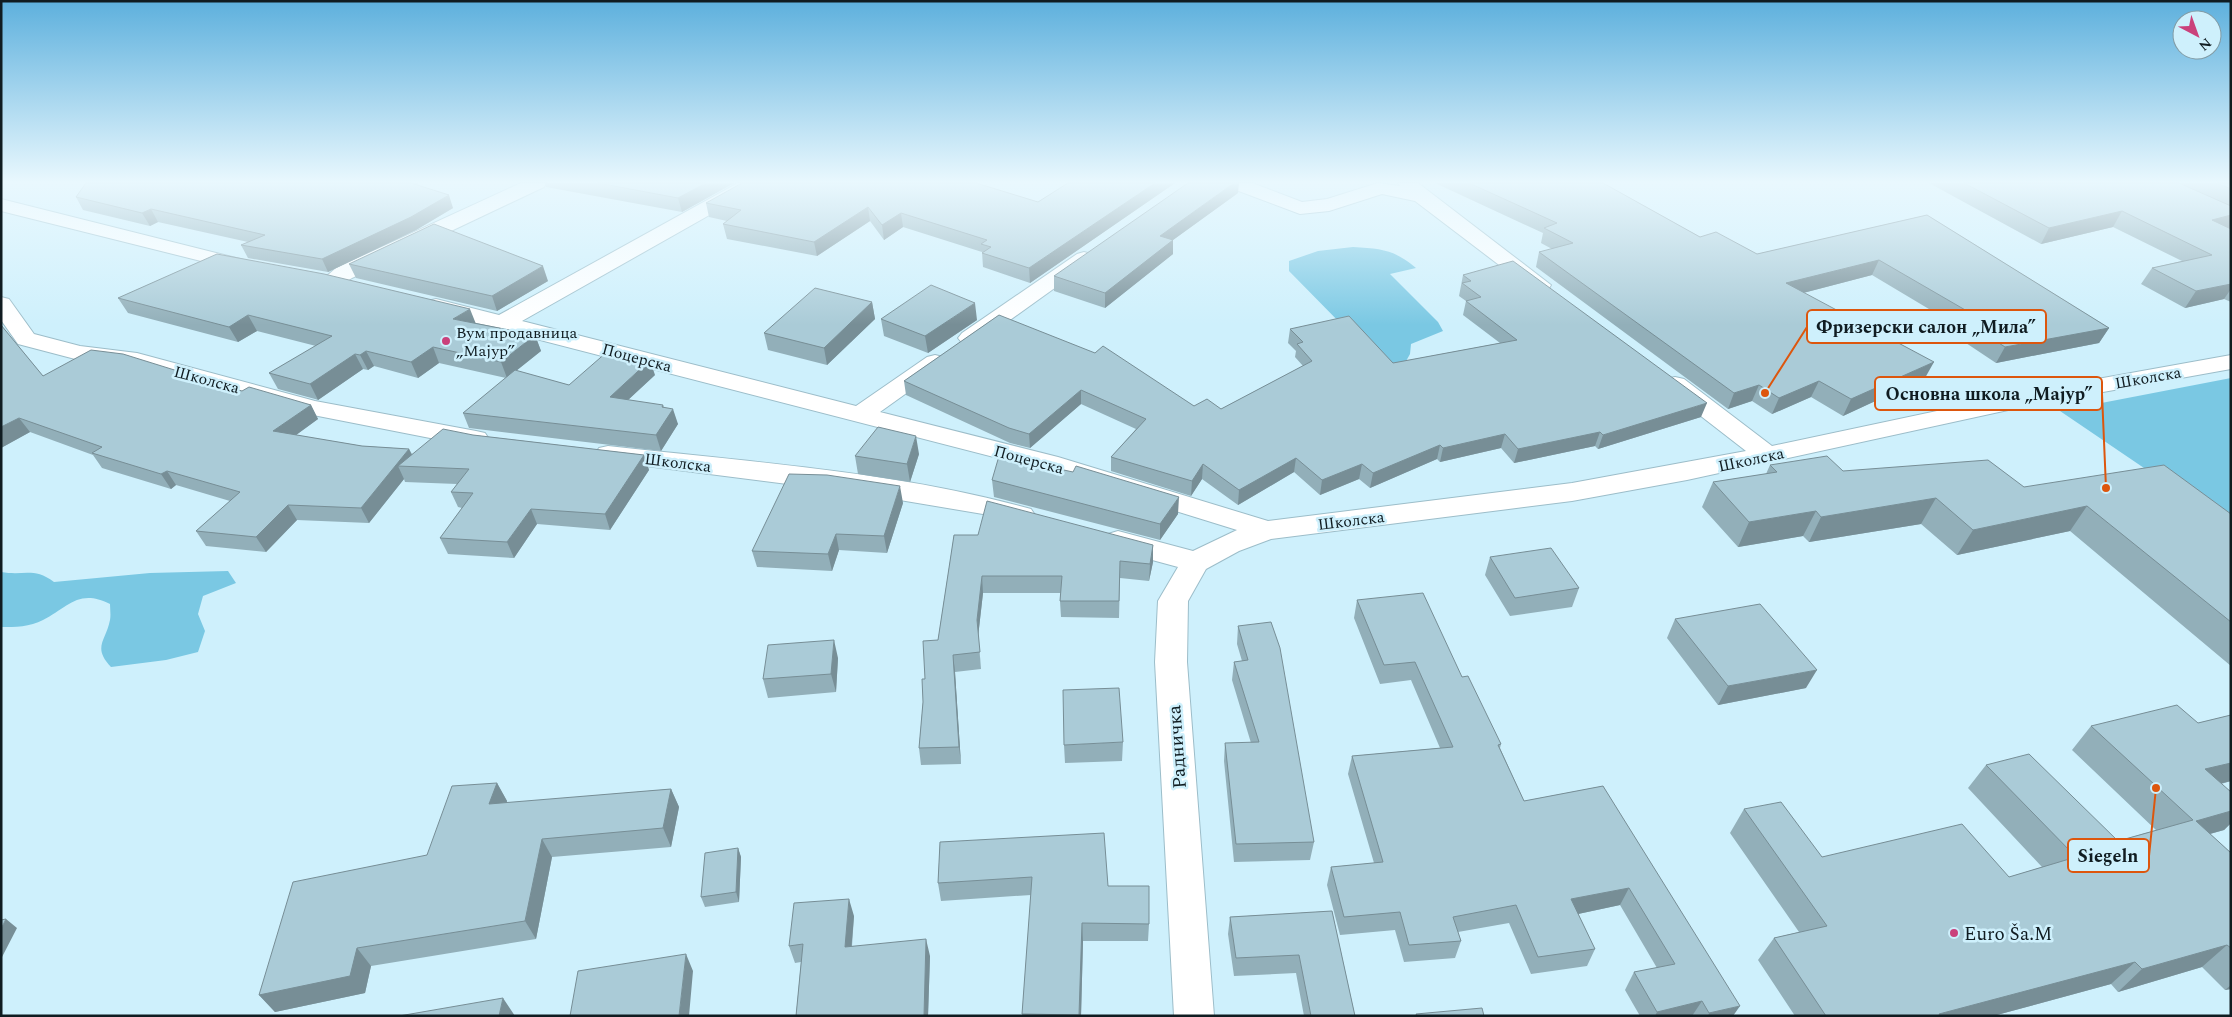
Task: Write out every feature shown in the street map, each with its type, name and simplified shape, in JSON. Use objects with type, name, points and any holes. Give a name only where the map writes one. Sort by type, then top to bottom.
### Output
[{"type":"street","points":[[105,230],[241,265],[270,270]]},
{"type":"street","points":[[332,281],[344,272],[434,230]]},
{"type":"street","points":[[504,322],[667,230]]},
{"type":"street","points":[[1468,230],[1560,300]]},
{"type":"street","points":[[860,414],[1100,247]]},
{"type":"street","points":[[308,276],[365,288]]},
{"type":"street","name":"Поцерска","points":[[418,302],[504,322],[1049,464],[1267,530]]},
{"type":"street","name":"Школска","points":[[1,304],[26,339],[79,353],[137,360],[313,408],[499,442]]},
{"type":"street","name":"Школска","points":[[1267,530],[1572,492],[1687,472],[2030,398],[2231,362]]},
{"type":"street","points":[[1656,370],[1767,455]]},
{"type":"street","name":"Школска","points":[[588,452],[858,484],[983,505],[1045,521]]},
{"type":"street","points":[[1091,534],[1196,562],[1229,544],[1267,530]]},
{"type":"street","name":"Радничка","points":[[1194,1016],[1170,662],[1173,600],[1196,562]]},
{"type":"shaded area","points":[[1353,247],[1387,251],[1401,257],[1416,268],[1390,274],[1438,322],[1443,331],[1411,344],[1410,354],[1400,372],[1347,330],[1289,271],[1289,261],[1318,251]]},
{"type":"shaded area","points":[[2231,378],[2231,527],[2060,411]]},
{"type":"shaded area","points":[[228,571],[236,583],[203,596],[198,614],[205,631],[198,652],[166,660],[111,667],[105,660],[101,649],[110,620],[110,604],[90,598],[74,601],[33,624],[1,627],[1,572],[35,573],[47,577],[54,582],[150,573]]},
{"type":"building","points":[[245,230],[382,230],[322,259],[241,245],[265,235]]},
{"type":"building","points":[[420,230],[451,230],[543,266],[492,296],[349,264]]},
{"type":"building","points":[[756,230],[832,230],[814,242]]},
{"type":"building","points":[[957,230],[1085,230],[1029,268],[982,253],[991,247],[981,244],[987,240]]},
{"type":"building","points":[[1120,230],[1168,230],[1160,236],[1173,240],[1105,293],[1054,276]]},
{"type":"building","points":[[1549,230],[1688,230],[1700,237],[1716,232],[1757,254],[1860,230],[1952,230],[2109,328],[2005,347],[1953,313],[1967,311],[1879,260],[1786,283],[1934,362],[1851,399],[1819,381],[1779,398],[1759,385],[1734,393],[1539,252],[1573,243]]},
{"type":"building","points":[[2162,230],[2231,230],[2231,284],[2196,291],[2152,268],[2212,255]]},
{"type":"building","points":[[217,254],[324,274],[470,309],[453,319],[535,335],[501,362],[433,347],[411,362],[366,351],[360,355],[355,354],[310,384],[269,373],[332,336],[248,315],[229,327],[118,298]]},
{"type":"building","points":[[1513,261],[1707,403],[1603,435],[1600,432],[1518,449],[1505,434],[1443,448],[1440,445],[1373,473],[1362,464],[1322,480],[1296,458],[1239,490],[1203,464],[1192,481],[1111,457],[1146,419],[1081,390],[1029,434],[1009,428],[904,381],[999,315],[1095,353],[1103,346],[1194,406],[1207,399],[1221,409],[1312,361],[1297,344],[1303,342],[1290,329],[1349,316],[1393,363],[1517,340],[1466,301],[1481,297],[1462,283],[1471,281],[1463,275]]},
{"type":"building","points":[[931,285],[975,303],[925,336],[881,319]]},
{"type":"building","points":[[815,288],[872,302],[824,348],[764,333]]},
{"type":"building","points":[[1,325],[43,376],[91,350],[123,354],[242,391],[249,387],[311,405],[273,431],[362,446],[409,449],[361,508],[288,505],[256,537],[196,531],[240,492],[167,471],[161,474],[92,453],[102,447],[19,418],[1,427]]},
{"type":"building","points":[[608,351],[650,360],[610,397],[663,405],[662,407],[673,409],[656,435],[463,413],[515,370],[569,385]]},
{"type":"building","points":[[878,427],[916,436],[907,464],[855,456]]},
{"type":"building","points":[[443,429],[473,435],[644,455],[605,514],[531,509],[507,542],[440,538],[473,493],[451,492],[469,469],[398,466]]},
{"type":"building","points":[[999,456],[1073,472],[1076,466],[1179,497],[1160,524],[992,480]]},
{"type":"building","points":[[1827,456],[1843,471],[1988,460],[2024,487],[2164,465],[2231,514],[2231,622],[2087,506],[1973,530],[1936,498],[1821,517],[1816,511],[1749,522],[1713,482],[1777,472],[1770,465]]},
{"type":"building","points":[[789,474],[827,475],[900,486],[884,536],[836,534],[828,554],[752,551]]},
{"type":"building","points":[[987,501],[1153,545],[1150,564],[1120,561],[1119,601],[1060,601],[1062,576],[982,576],[977,620],[980,652],[953,655],[959,747],[919,748],[923,702],[922,679],[925,679],[923,641],[938,640],[954,535],[978,535]]},
{"type":"building","points":[[1551,548],[1579,588],[1515,598],[1490,557]]},
{"type":"building","points":[[1423,593],[1462,677],[1468,676],[1501,744],[1498,745],[1524,801],[1603,786],[1740,1006],[1709,1013],[1702,1001],[1657,1012],[1634,972],[1675,964],[1629,888],[1571,899],[1595,949],[1538,957],[1516,905],[1453,917],[1461,941],[1409,945],[1400,912],[1344,917],[1331,867],[1383,862],[1352,756],[1453,747],[1415,662],[1384,665],[1357,600]]},
{"type":"building","points":[[1760,604],[1817,670],[1728,686],[1675,619]]},
{"type":"building","points":[[1271,622],[1280,648],[1314,842],[1236,844],[1225,743],[1259,742],[1234,662],[1248,660],[1238,626]]},
{"type":"building","points":[[834,640],[831,674],[763,679],[768,645]]},
{"type":"building","points":[[1119,688],[1123,742],[1064,745],[1063,690]]},
{"type":"building","points":[[2177,705],[2198,723],[2231,715],[2231,763],[2205,769],[2231,792],[2231,811],[2196,821],[2231,853],[2231,948],[2227,945],[2142,969],[2135,962],[1939,1014],[1940,1016],[1826,1016],[1774,938],[1827,926],[1744,809],[1781,802],[1822,857],[1962,824],[2009,877],[2076,857],[1986,765],[2029,754],[2118,841],[2193,820],[2091,726]]},
{"type":"building","points":[[497,783],[489,804],[671,789],[663,828],[542,839],[525,921],[357,948],[350,976],[259,995],[293,882],[427,855],[452,786]]},
{"type":"building","points":[[1104,833],[1108,886],[1149,886],[1149,924],[1082,923],[1079,1015],[1022,1014],[1032,877],[938,883],[940,842]]},
{"type":"building","points":[[738,848],[736,892],[701,897],[705,853]]},
{"type":"building","points":[[849,899],[845,947],[926,939],[924,1016],[796,1016],[803,944],[789,946],[794,903]]},
{"type":"building","points":[[1332,911],[1355,1016],[1311,1016],[1299,955],[1236,958],[1230,917]]},
{"type":"building","points":[[6,919],[1,929],[1,920]]},
{"type":"building","points":[[686,954],[679,1016],[570,1016],[578,971]]},
{"type":"building","points":[[503,998],[499,1016],[399,1016]]},
{"type":"building","points":[[1482,1008],[1484,1016],[1417,1016],[1416,1014]]},
{"type":"place","name":"Вум продавница „Мајур”","points":[[446,341]]},
{"type":"place","name":"Фризерски салон „Мила”","points":[[1765,393]]},
{"type":"place","name":"Основна школа „Мајур”","points":[[2106,488]]},
{"type":"place","name":"Siegeln","points":[[2156,788]]},
{"type":"place","name":"Euro Ša.M","points":[[1954,933]]}]
